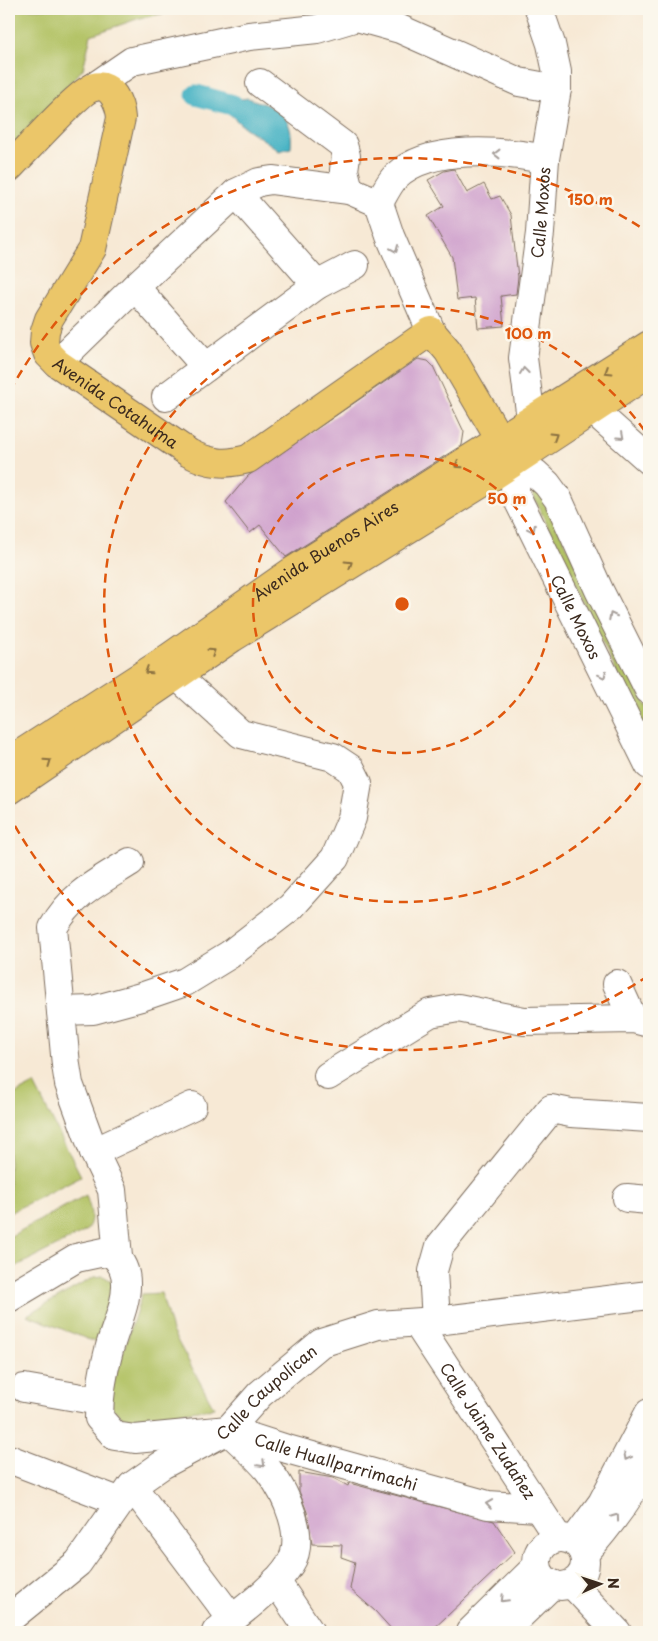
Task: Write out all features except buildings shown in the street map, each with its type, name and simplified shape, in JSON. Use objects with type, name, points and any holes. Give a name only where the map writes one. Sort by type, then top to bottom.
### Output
[{"type":"main road","points":[[9,168],[78,98],[94,87]]},
{"type":"main road","name":"Avenida Cotahuma","points":[[94,87],[103,87],[116,97],[120,104],[121,118],[92,249],[48,319],[44,343],[48,354],[58,363],[189,453],[203,460],[218,464],[233,463],[248,459],[431,331]]},
{"type":"main road","points":[[431,331],[448,350],[515,464]]},
{"type":"main road","name":"Avenida Buenos Aires","points":[[9,764],[161,663],[291,572],[649,345]]},
{"type":"main road","name":"Avenida Buenos Aires","points":[[9,790],[290,600],[515,464],[649,373]]},
{"type":"street","name":"Calle Moxos","points":[[531,419],[522,358],[540,233],[545,159],[557,89],[557,72],[551,44],[539,9]]},
{"type":"street","points":[[94,87],[132,61],[249,36],[317,19],[357,17],[400,28],[519,82],[557,89]]},
{"type":"street","points":[[260,83],[343,145],[346,156],[344,170],[350,190]]},
{"type":"street","points":[[379,203],[394,177],[408,167],[425,159],[447,154],[518,154],[545,159]]},
{"type":"street","points":[[58,363],[135,287],[236,193],[259,182],[272,180],[350,190],[379,203],[390,236],[431,331]]},
{"type":"street","points":[[236,193],[317,284]]},
{"type":"street","points":[[166,397],[317,284],[355,265]]},
{"type":"street","points":[[135,287],[206,367]]},
{"type":"street","points":[[574,393],[649,460]]},
{"type":"street","name":"Calle Moxos","points":[[649,690],[599,590],[558,499],[547,484],[535,473],[515,464],[515,494],[649,765]]},
{"type":"street","points":[[61,1011],[93,1010],[141,997],[185,982],[229,955],[291,907],[335,858],[352,818],[358,784],[351,769],[333,757],[241,734],[177,676]]},
{"type":"street","name":"Calle Huallparrimachi","points":[[130,862],[82,892],[63,911],[53,928],[63,1047],[70,1084],[94,1152],[112,1190],[118,1257],[125,1274],[126,1284],[124,1300],[108,1351],[99,1401],[99,1418],[115,1436],[135,1439],[228,1430],[287,1449],[488,1505],[538,1508]]},
{"type":"street","points":[[617,984],[641,1021]]},
{"type":"street","points":[[328,1076],[430,1013],[458,1008],[524,1021],[641,1021]]},
{"type":"street","points":[[94,1152],[192,1106]]},
{"type":"street","points":[[426,1322],[432,1271],[440,1246],[551,1109],[571,1114],[649,1118]]},
{"type":"street","points":[[9,1298],[76,1258],[90,1253],[109,1251],[118,1257]]},
{"type":"street","name":"Calle Caupolican","points":[[9,1619],[78,1563],[127,1494],[162,1465],[228,1430],[260,1394],[321,1343],[378,1325],[426,1322],[649,1295]]},
{"type":"street","name":"Calle Jaime Zudañez","points":[[426,1322],[538,1508],[568,1568],[617,1632]]},
{"type":"street","points":[[24,1388],[99,1401]]},
{"type":"street","points":[[470,1632],[568,1568],[649,1413]]},
{"type":"street","points":[[9,1459],[127,1494],[224,1626],[276,1581],[290,1564],[296,1549],[293,1523],[286,1501],[269,1471],[228,1430]]},
{"type":"street","points":[[503,1632],[611,1524],[631,1496],[649,1462]]},
{"type":"street","points":[[276,1581],[310,1632]]},
{"type":"green space","points":[[9,9],[188,9],[140,18],[91,35],[83,69],[9,149]]},
{"type":"green space","points":[[535,481],[649,712],[649,736],[627,694],[529,487]]},
{"type":"green space","points":[[34,1084],[81,1176],[9,1213],[9,1097]]},
{"type":"green space","points":[[86,1195],[91,1218],[86,1231],[9,1270],[9,1237]]},
{"type":"green space","points":[[103,1276],[112,1281],[113,1290],[97,1343],[27,1315],[94,1277]]},
{"type":"green space","points":[[161,1293],[172,1331],[214,1408],[125,1419],[112,1408],[109,1395],[142,1294]]},
{"type":"water","points":[[248,98],[267,105],[281,114],[290,127],[291,148],[279,151],[231,115],[234,100]]},
{"type":"waterway","points":[[196,95],[233,105]]}]
